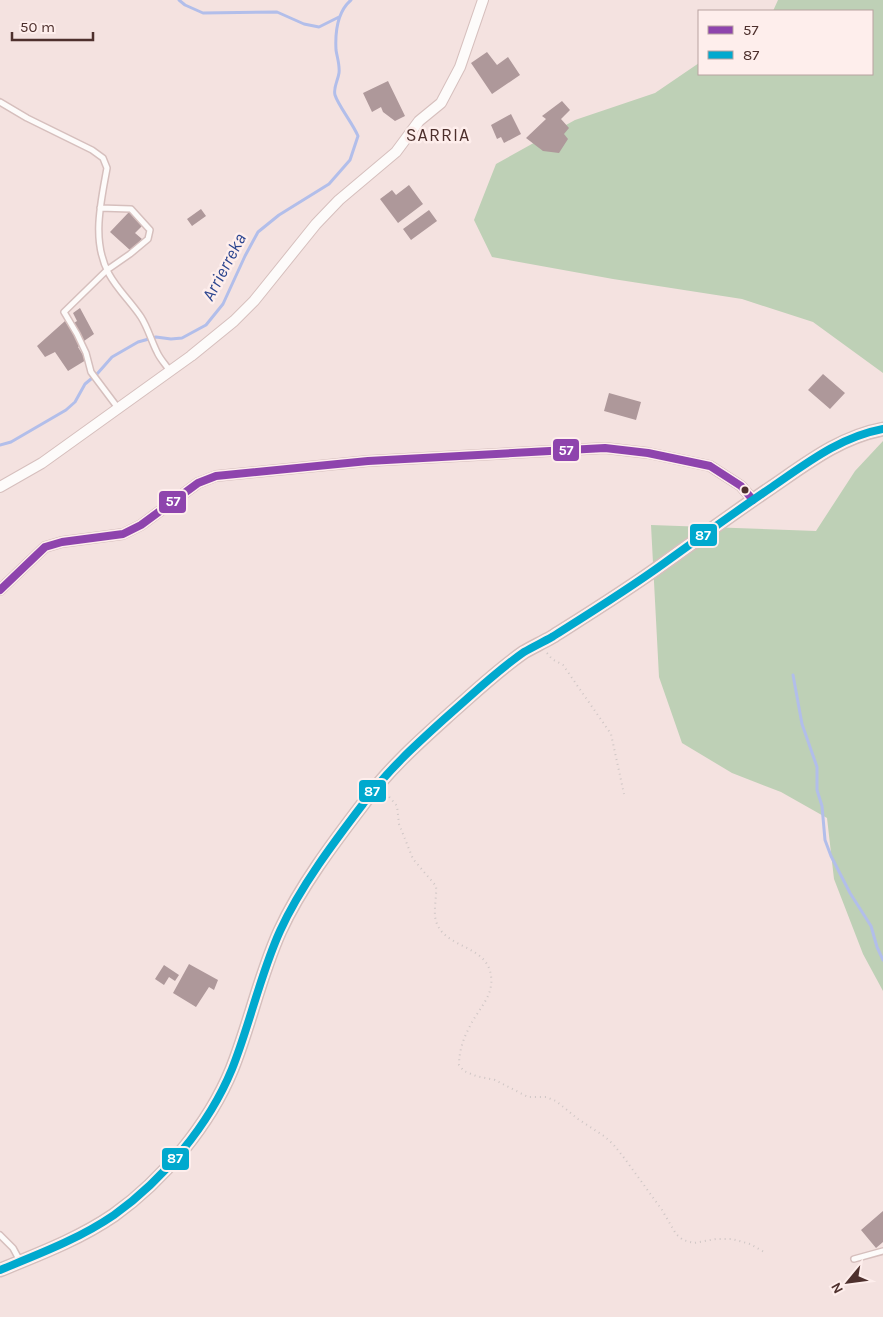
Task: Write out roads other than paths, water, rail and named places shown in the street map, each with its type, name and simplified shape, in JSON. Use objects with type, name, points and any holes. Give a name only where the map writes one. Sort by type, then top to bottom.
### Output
[{"type":"street","points":[[0,487],[42,463],[170,372],[234,322],[254,301],[316,224],[339,200],[396,152],[419,122],[441,103],[460,67],[483,0]]},
{"type":"street","points":[[0,1270],[63,1244],[114,1215],[151,1183],[179,1155],[200,1127],[231,1070],[274,946],[295,903],[363,802],[405,755],[489,679],[519,656],[623,593],[753,500],[837,444],[856,436],[883,429]]},
{"type":"street","points":[[0,590],[45,547],[62,542],[123,534],[141,525],[198,483],[216,476],[368,461],[605,448],[648,453],[710,466],[741,486],[753,500]]},
{"type":"lane","points":[[0,102],[27,118],[92,150],[103,158],[107,168],[100,208],[99,246],[107,270],[148,329],[157,353],[170,372]]},
{"type":"lane","points":[[100,208],[131,209],[150,230],[148,239],[107,270],[64,312],[86,353],[91,372],[118,408]]},
{"type":"lane","points":[[0,1235],[13,1248],[20,1262]]},
{"type":"lane","points":[[854,1259],[883,1251]]},
{"type":"waterway","points":[[179,0],[185,5],[203,13],[277,12],[304,24],[319,27],[339,17]]},
{"type":"waterway","name":"Arrierreka","points":[[0,445],[11,442],[66,410],[75,402],[85,384],[112,357],[138,342],[156,337],[182,338],[206,325],[223,304],[258,232],[279,215],[329,184],[350,160],[358,136],[339,104],[335,95],[335,87],[339,70],[336,50],[337,29],[340,16],[351,0]]},
{"type":"waterway","points":[[793,675],[802,724],[817,767],[817,790],[822,806],[825,840],[850,893],[871,926],[883,960]]},
{"type":"district","name":"SARRIA","points":[[438,135]]}]
